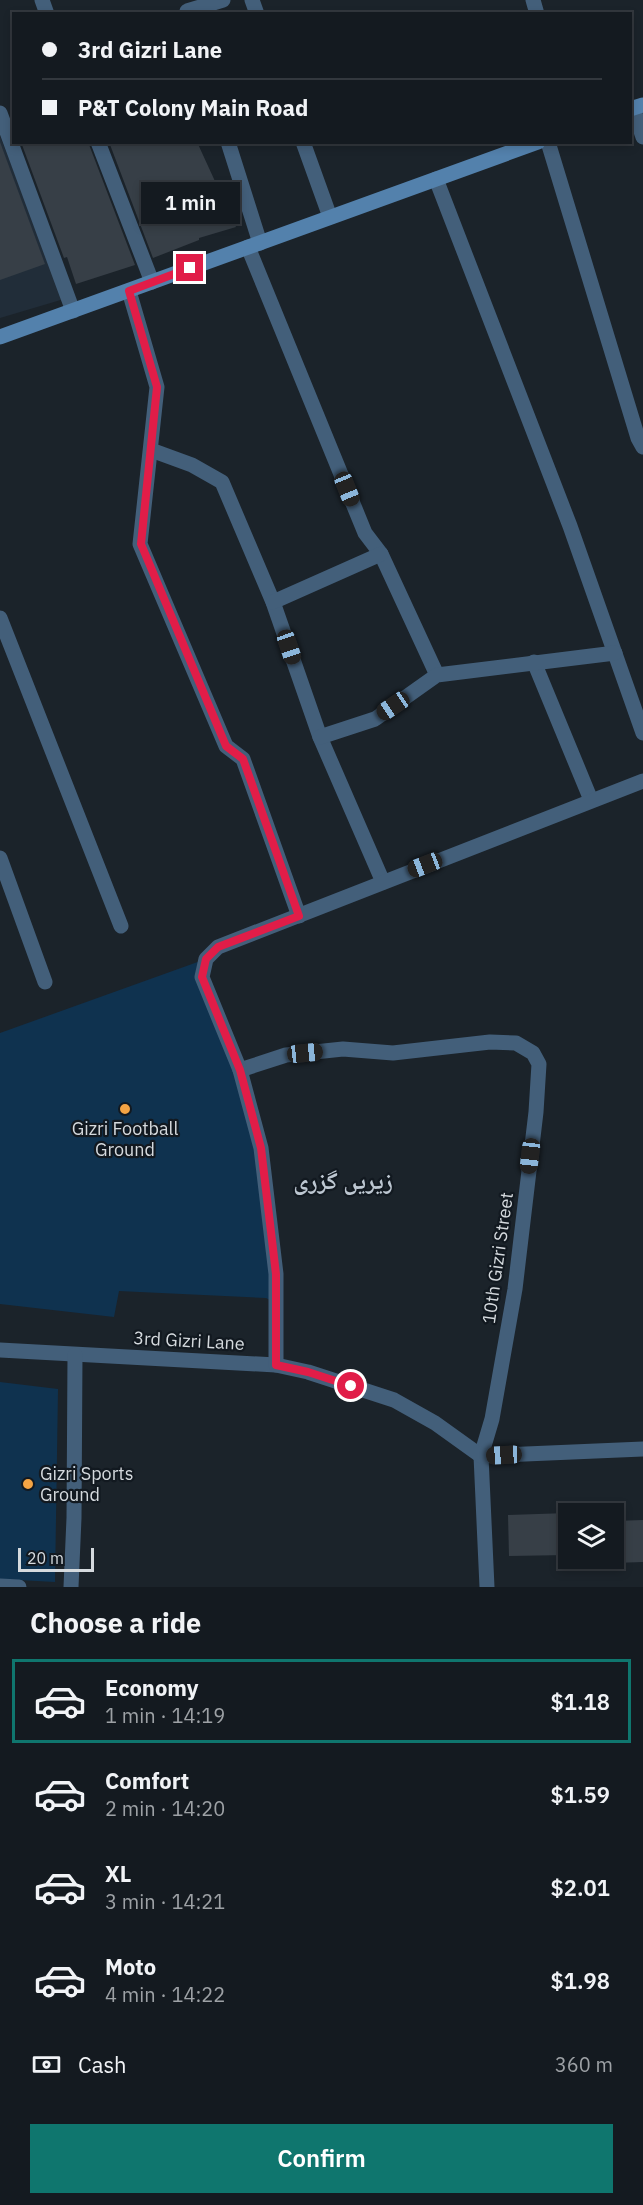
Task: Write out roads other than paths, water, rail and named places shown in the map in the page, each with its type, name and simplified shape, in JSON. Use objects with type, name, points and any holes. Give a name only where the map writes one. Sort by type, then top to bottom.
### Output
[{"type":"street","points":[[187,12],[223,0]]},
{"type":"street","points":[[635,107],[643,137]]},
{"type":"street","points":[[0,113],[72,311]]},
{"type":"street","points":[[99,144],[152,282]]},
{"type":"street","points":[[229,144],[254,245],[365,533],[381,554],[437,675]]},
{"type":"street","points":[[304,144],[330,217]]},
{"type":"street","points":[[0,337],[532,144]]},
{"type":"street","points":[[549,144],[638,438],[643,447]]},
{"type":"street","points":[[436,179],[570,526],[643,733]]},
{"type":"street","points":[[129,291],[157,387],[141,544],[226,746],[243,759],[299,916]]},
{"type":"street","points":[[151,450],[192,465],[222,482],[273,602],[320,737],[383,882]]},
{"type":"street","points":[[273,602],[381,554]]},
{"type":"street","points":[[0,618],[121,926]]},
{"type":"street","points":[[320,737],[375,718],[437,675],[615,653]]},
{"type":"street","points":[[534,662],[591,801]]},
{"type":"street","points":[[276,1365],[275,1263],[261,1148],[240,1070],[202,977],[206,959],[218,947],[643,781]]},
{"type":"street","points":[[0,858],[45,982]]},
{"type":"street","name":"10th Gizri Street","points":[[240,1070],[286,1055],[343,1049],[393,1053],[490,1042],[516,1043],[533,1053],[539,1064],[515,1289],[492,1419],[481,1456],[487,1587]]},
{"type":"street","name":"3rd Gizri Lane","points":[[0,1350],[276,1365],[308,1372],[394,1400],[435,1423],[481,1456]]},
{"type":"street","points":[[71,1587],[74,1518],[75,1355]]},
{"type":"street","points":[[481,1456],[643,1449]]},
{"type":"street","points":[[0,1586],[19,1587]]},
{"type":"place","name":"Gizri Football Ground","points":[[125,1109]]},
{"type":"place","name":"Gizri Sports Ground","points":[[28,1484]]},
{"type":"district","name":"زیریں گزری","points":[[343,1181]]}]
